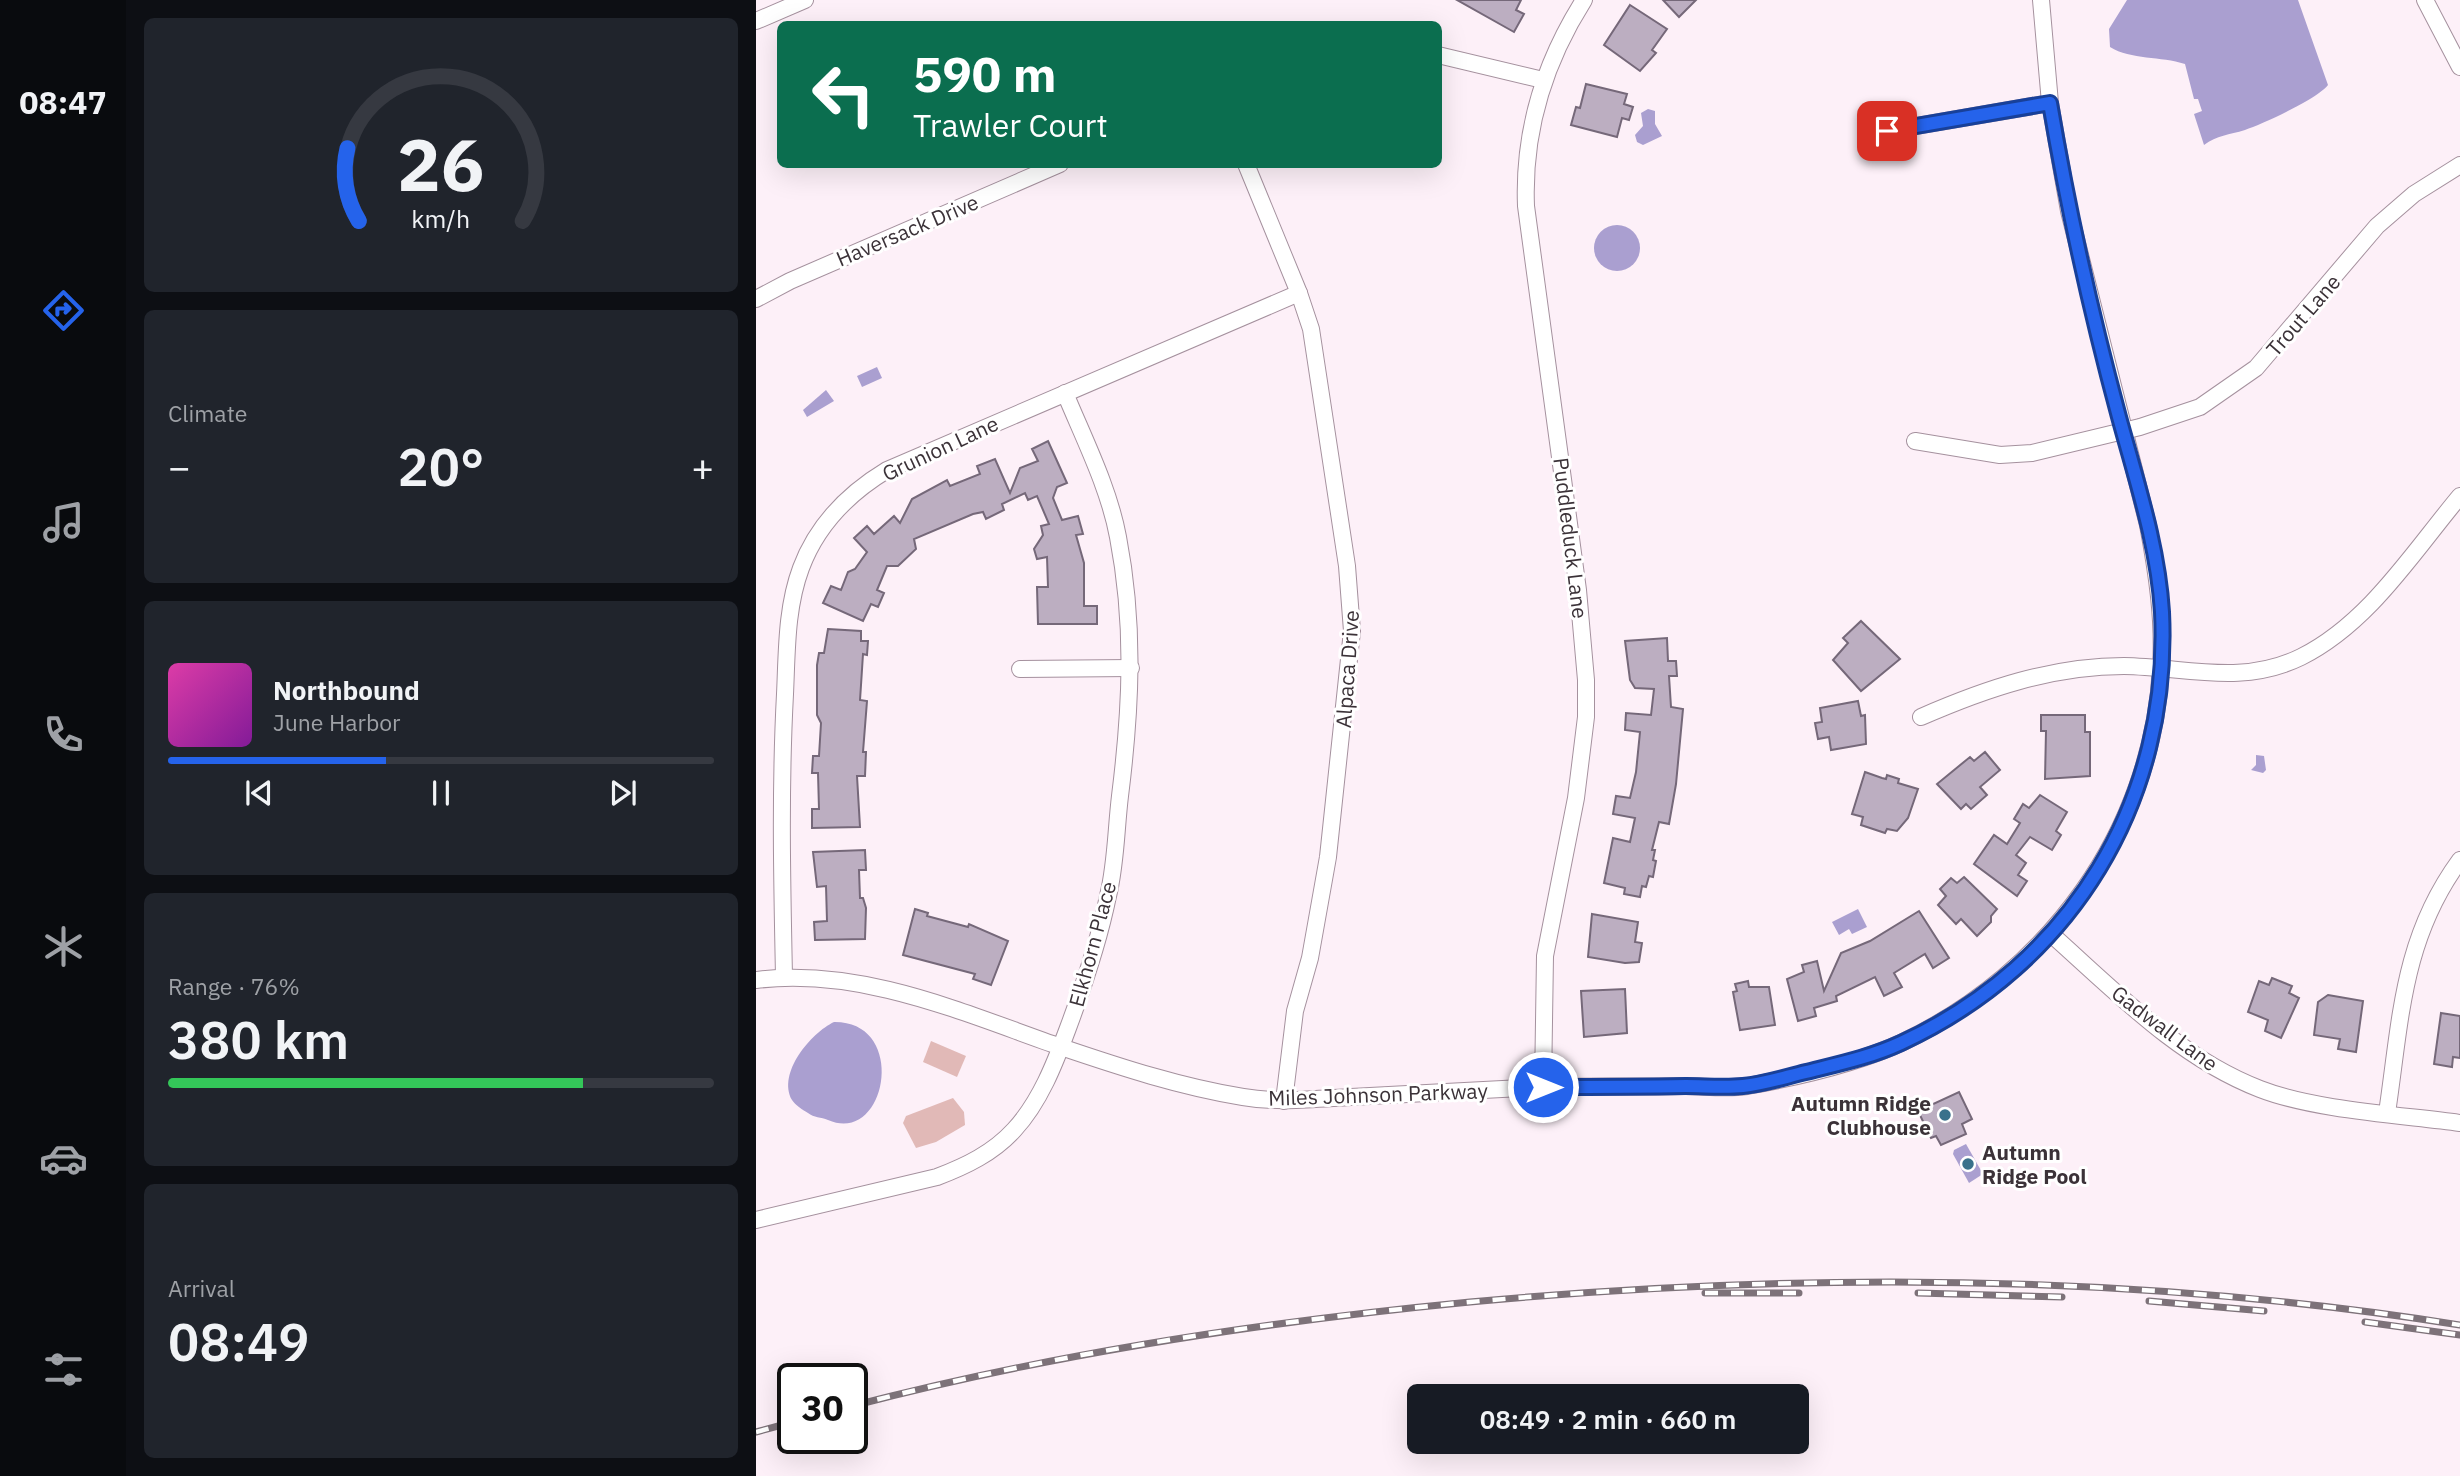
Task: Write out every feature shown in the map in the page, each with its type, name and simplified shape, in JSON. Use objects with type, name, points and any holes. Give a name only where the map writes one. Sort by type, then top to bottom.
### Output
[{"type":"street","points":[[756,21],[805,0]]},
{"type":"street","name":"Puddleduck Lane","points":[[1543,1087],[1545,956],[1576,798],[1585,729],[1586,680],[1578,590],[1526,206],[1525,177],[1529,136],[1543,80],[1555,50],[1584,0]]},
{"type":"street","name":"Miles Johnson Parkway","points":[[756,980],[784,976],[894,989],[1061,1047],[1210,1091],[1284,1101],[1543,1087],[1743,1086],[1849,1061],[1898,1044],[1961,1010],[2009,974],[2051,934],[2097,873],[2118,838],[2151,739],[2161,671],[2162,611],[2157,570],[2068,211],[2050,103],[2041,0]]},
{"type":"street","points":[[2425,0],[2460,67]]},
{"type":"street","points":[[1442,56],[1543,80]]},
{"type":"street","points":[[1887,131],[2050,103]]},
{"type":"street","name":"Trout Lane","points":[[1915,441],[2000,455],[2032,453],[2123,431],[2200,407],[2242,380],[2311,307],[2377,226],[2414,194],[2460,165]]},
{"type":"street","name":"Haversack Drive","points":[[756,299],[789,281],[1051,168]]},
{"type":"street","name":"Alpaca Drive","points":[[1248,168],[1299,293],[1318,366],[1349,577],[1352,631],[1328,857],[1318,921],[1294,1011],[1284,1101]]},
{"type":"street","name":"Grunion Lane","points":[[784,976],[781,811],[788,634],[790,605],[812,542],[838,508],[887,470],[1299,293]]},
{"type":"street","name":"Elkhorn Place","points":[[756,1220],[937,1177],[964,1167],[1002,1142],[1024,1118],[1040,1093],[1082,991],[1109,895],[1130,716],[1130,622],[1118,535],[1065,393]]},
{"type":"street","points":[[1921,717],[2016,681],[2067,670],[2126,666],[2234,675],[2258,672],[2301,657],[2341,632],[2371,603],[2460,496]]},
{"type":"street","points":[[1020,669],[1131,668]]},
{"type":"street","points":[[2387,1113],[2410,962],[2431,903],[2460,860]]},
{"type":"street","name":"Gadwall Lane","points":[[2051,934],[2185,1049],[2228,1075],[2262,1090],[2296,1099],[2460,1123]]},
{"type":"shaded area","points":[[2127,0],[2298,0],[2328,85],[2302,104],[2276,117],[2245,130],[2218,137],[2204,145],[2194,114],[2202,111],[2198,99],[2194,99],[2185,64],[2127,54],[2110,47],[2109,29]]},
{"type":"shaded area","points":[[1648,109],[1655,111],[1655,124],[1662,136],[1643,145],[1637,142],[1635,135],[1643,126],[1641,113]]},
{"type":"shaded area","points":[[1617,225],[1633,232],[1640,248],[1633,264],[1617,271],[1601,264],[1594,248],[1601,232]]},
{"type":"shaded area","points":[[877,367],[882,378],[862,387],[857,376]]},
{"type":"shaded area","points":[[826,390],[834,401],[807,417],[803,410]]},
{"type":"shaded area","points":[[2256,755],[2264,756],[2266,770],[2263,773],[2251,770],[2256,765]]},
{"type":"shaded area","points":[[1858,909],[1867,927],[1852,934],[1849,929],[1839,935],[1832,922]]},
{"type":"shaded area","points":[[834,1022],[858,1027],[873,1041],[881,1059],[881,1080],[876,1100],[864,1116],[848,1123],[810,1115],[793,1102],[789,1089],[789,1078],[799,1055],[816,1035]]},
{"type":"shaded area","points":[[931,1041],[966,1056],[957,1077],[923,1062]]},
{"type":"shaded area","points":[[953,1098],[964,1112],[965,1125],[936,1142],[916,1148],[903,1123],[906,1116]]},
{"type":"shaded area","name":"Autumn Ridge Pool","points":[[1966,1144],[1983,1174],[1969,1183],[1953,1154],[1954,1150]]},
{"type":"building","points":[[1457,0],[1521,0],[1516,10],[1524,14],[1514,32]]},
{"type":"building","points":[[1663,0],[1696,0],[1679,17]]},
{"type":"building","points":[[1630,5],[1667,29],[1652,50],[1656,53],[1640,71],[1604,45]]},
{"type":"building","points":[[1586,84],[1627,94],[1624,104],[1633,107],[1629,120],[1622,118],[1617,137],[1571,125],[1576,107],[1580,108]]},
{"type":"building","points":[[1048,441],[1067,483],[1057,487],[1053,498],[1062,520],[1078,516],[1083,534],[1076,535],[1084,563],[1084,606],[1097,606],[1097,624],[1038,624],[1037,587],[1048,587],[1047,557],[1037,559],[1034,549],[1043,535],[1041,526],[1049,524],[1037,496],[1028,500],[1025,493],[1002,504],[1004,510],[986,519],[983,512],[973,514],[914,539],[916,549],[898,566],[887,566],[877,590],[884,593],[878,607],[871,604],[863,621],[823,603],[831,586],[841,590],[848,572],[855,569],[867,552],[854,538],[867,526],[874,534],[894,516],[900,523],[912,499],[947,480],[950,486],[980,474],[977,466],[995,459],[1010,493],[1020,468],[1038,461],[1032,449]]},
{"type":"building","points":[[1861,621],[1900,659],[1861,691],[1833,660],[1848,643],[1843,638]]},
{"type":"building","points":[[828,629],[861,631],[861,641],[868,641],[867,655],[863,654],[860,700],[867,701],[863,752],[866,752],[865,776],[857,776],[860,827],[812,828],[812,809],[819,809],[818,773],[812,773],[813,756],[819,756],[821,723],[817,715],[817,665],[819,653],[824,653]]},
{"type":"building","points":[[1667,638],[1668,661],[1676,661],[1677,676],[1669,676],[1671,707],[1683,709],[1676,784],[1669,824],[1659,822],[1652,850],[1655,850],[1653,860],[1656,861],[1653,877],[1649,876],[1646,887],[1642,886],[1640,897],[1624,894],[1625,888],[1604,883],[1613,838],[1630,842],[1635,818],[1613,814],[1616,796],[1630,798],[1636,772],[1640,732],[1625,730],[1626,713],[1651,715],[1654,689],[1635,688],[1630,680],[1625,641]]},
{"type":"building","points":[[1858,701],[1861,716],[1865,715],[1866,744],[1831,750],[1829,737],[1818,739],[1815,723],[1822,722],[1820,708]]},
{"type":"building","points":[[2041,715],[2085,715],[2085,732],[2090,732],[2090,776],[2045,779],[2046,731],[2041,731]]},
{"type":"building","points":[[1985,752],[2000,770],[1980,787],[1987,795],[1971,809],[1966,804],[1961,809],[1937,784],[1970,757],[1974,761]]},
{"type":"building","points":[[1865,772],[1886,779],[1887,775],[1899,779],[1898,783],[1918,789],[1908,818],[1897,831],[1887,829],[1885,833],[1861,825],[1863,817],[1852,814]]},
{"type":"building","points":[[2040,795],[2067,812],[2056,831],[2061,835],[2052,850],[2030,837],[2016,855],[2026,863],[2018,875],[2027,881],[2017,896],[1974,864],[1994,835],[2007,844],[2020,823],[2014,819],[2023,804],[2029,808]]},
{"type":"building","points":[[865,850],[866,870],[859,870],[860,898],[863,898],[866,908],[865,939],[815,940],[814,922],[827,921],[826,886],[817,887],[813,852]]},
{"type":"building","points":[[1964,877],[1997,909],[1991,916],[1991,922],[1977,936],[1961,919],[1956,924],[1938,905],[1946,896],[1940,889],[1951,878],[1957,883]]},
{"type":"building","points":[[915,909],[928,913],[927,916],[968,927],[969,924],[1008,941],[991,985],[973,979],[975,974],[903,955]]},
{"type":"building","points":[[1919,911],[1949,958],[1933,968],[1925,954],[1894,973],[1902,987],[1884,996],[1875,977],[1836,996],[1837,1001],[1814,1008],[1816,1016],[1798,1021],[1787,979],[1804,972],[1802,965],[1817,961],[1824,991],[1841,953],[1870,941]]},
{"type":"building","points":[[1592,914],[1638,922],[1635,942],[1642,943],[1639,962],[1625,963],[1588,957]]},
{"type":"building","points":[[2272,978],[2292,986],[2289,993],[2299,998],[2281,1038],[2265,1031],[2268,1020],[2248,1012],[2259,981],[2269,985]]},
{"type":"building","points":[[1748,981],[1749,987],[1769,987],[1775,1025],[1740,1030],[1733,992],[1737,991],[1735,984]]},
{"type":"building","points":[[1625,989],[1627,1033],[1584,1037],[1581,991]]},
{"type":"building","points":[[2328,995],[2363,1001],[2356,1052],[2338,1049],[2340,1039],[2314,1035],[2318,1002]]},
{"type":"building","points":[[2441,1013],[2460,1016],[2460,1058],[2453,1057],[2452,1067],[2434,1064]]},
{"type":"building","name":"Autumn Ridge Clubhouse","points":[[1959,1092],[1972,1119],[1962,1124],[1966,1134],[1941,1145],[1936,1136],[1931,1138],[1918,1111]]},
{"type":"railway","points":[[868,1402],[1082,1355],[1314,1319],[1470,1302],[1717,1286],[1841,1282],[2090,1287],[2213,1295],[2460,1325]]},
{"type":"railway","points":[[1705,1293],[1799,1293]]},
{"type":"railway","points":[[1918,1293],[2062,1297]]},
{"type":"railway","points":[[2149,1301],[2264,1311]]},
{"type":"railway","points":[[2365,1322],[2460,1335]]},
{"type":"railway","points":[[756,1432],[777,1426]]},
{"type":"place","name":"Autumn Ridge Clubhouse","points":[[1945,1115]]},
{"type":"place","name":"Autumn Ridge Pool","points":[[1968,1164]]},
{"type":"route","points":[[1543,1087],[1743,1086],[1849,1061],[1898,1044],[1939,1023],[1985,993],[2051,934],[2097,873],[2118,838],[2129,811],[2151,739],[2161,671],[2162,611],[2148,525],[2068,211],[2050,103],[1887,131]]}]
